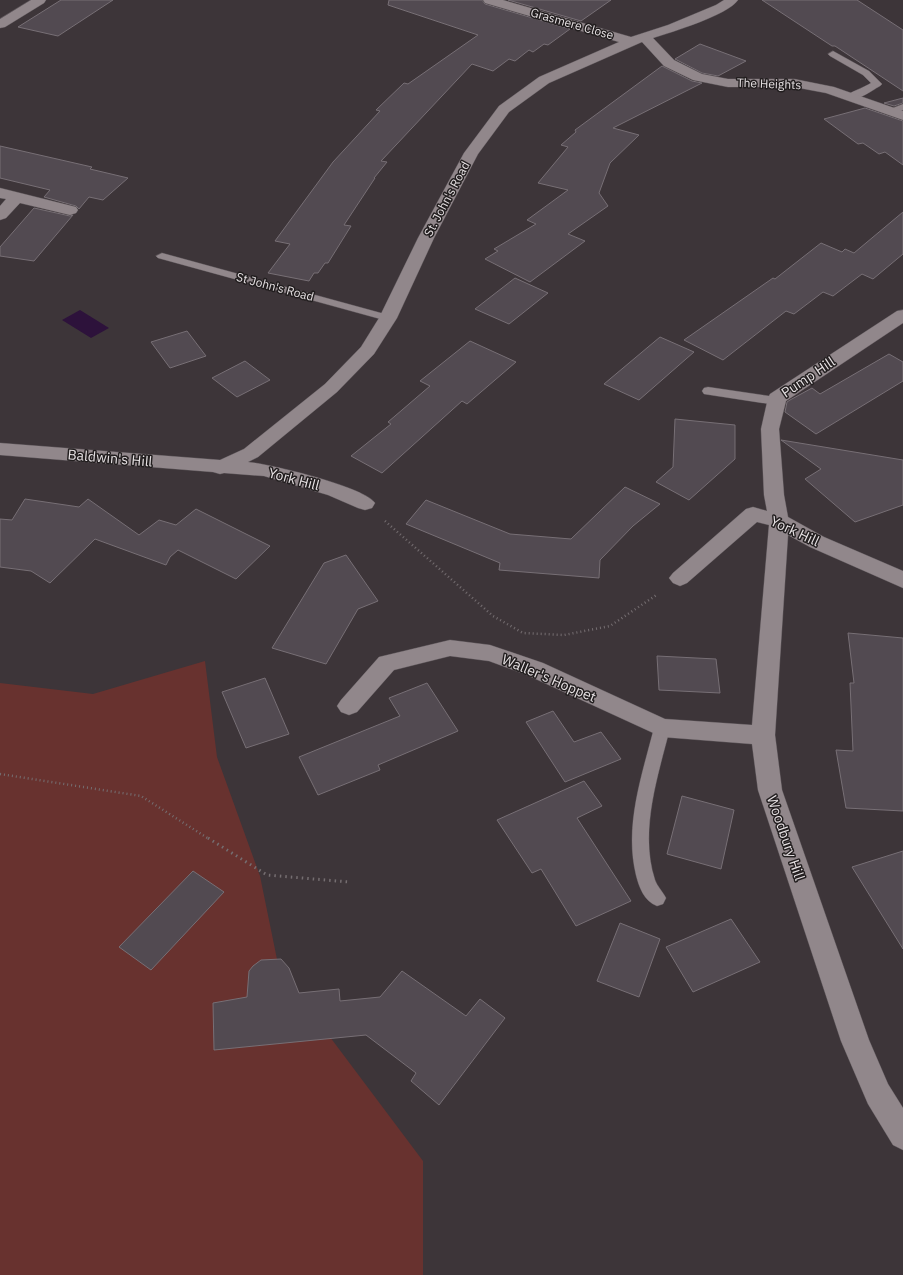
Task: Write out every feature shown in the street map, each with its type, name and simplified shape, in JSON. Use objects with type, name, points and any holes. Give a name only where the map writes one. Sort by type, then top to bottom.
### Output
[{"type":"street","points":[[0,24],[40,0]]},
{"type":"street","name":"Grasmere Close","points":[[489,0],[638,39]]},
{"type":"street","name":"St. John's Road","points":[[220,468],[251,453],[331,388],[368,350],[388,318],[426,238],[471,153],[504,109],[544,80],[638,39],[673,28],[720,8],[732,0]]},
{"type":"street","name":"The Heights","points":[[638,39],[669,63],[698,77],[728,83],[794,83],[829,90],[899,112]]},
{"type":"street","points":[[0,193],[70,210]]},
{"type":"street","points":[[0,215],[17,197]]},
{"type":"street","name":"Pump Hill","points":[[779,521],[774,495],[770,429],[777,398],[903,315]]},
{"type":"street","name":"Baldwin's Hill","points":[[0,449],[220,468]]},
{"type":"street","name":"York Hill","points":[[220,468],[264,470],[335,490],[365,503]]},
{"type":"street","name":"York Hill","points":[[680,578],[753,514],[779,521],[817,542],[903,580]]},
{"type":"street","name":"Woodbury Hill","points":[[779,521],[763,735],[770,790],[855,1041],[878,1094],[903,1135]]},
{"type":"street","name":"Waller's Hoppet","points":[[350,706],[387,663],[450,648],[490,653],[534,668],[662,728],[763,735]]},
{"type":"lane","points":[[833,54],[866,73],[877,84],[861,93],[849,97]]},
{"type":"lane","name":"St John's Road","points":[[162,256],[388,318]]},
{"type":"lane","points":[[708,391],[776,402]]},
{"type":"lane","points":[[657,898],[647,885],[642,864],[640,837],[646,792],[662,728]]},
{"type":"path","points":[[365,503],[493,616],[523,633],[564,635],[610,626],[680,578]]},
{"type":"path","points":[[0,774],[141,796],[267,875],[349,882]]},
{"type":"shaded area","points":[[80,310],[109,328],[91,338],[62,320]]},
{"type":"shaded area","points":[[205,661],[217,757],[260,876],[279,969],[423,1161],[423,1275],[0,1275],[0,683],[93,694]]},
{"type":"building","points":[[61,0],[113,0],[58,36],[18,27]]},
{"type":"building","points":[[389,0],[482,0],[485,4],[570,29],[548,45],[544,44],[533,52],[529,50],[515,61],[509,59],[493,71],[472,64],[381,161],[387,162],[374,178],[344,225],[351,226],[328,263],[325,263],[318,273],[314,273],[309,281],[268,273],[290,244],[275,241],[333,162],[380,111],[376,110],[404,83],[408,84],[478,35],[388,5]]},
{"type":"building","points":[[508,0],[611,0],[581,21]]},
{"type":"building","points":[[762,0],[857,0],[903,30],[903,91],[835,46],[832,46]]},
{"type":"building","points":[[700,44],[746,61],[718,76],[702,73],[675,59]]},
{"type":"building","points":[[662,66],[692,81],[702,83],[613,128],[639,135],[610,163],[599,193],[608,206],[568,234],[585,241],[530,282],[485,259],[498,251],[494,249],[536,224],[527,220],[568,190],[538,183],[568,147],[561,145],[576,132],[575,130]]},
{"type":"building","points":[[903,98],[903,103],[894,106],[884,103]]},
{"type":"building","points":[[865,108],[903,121],[903,165],[885,152],[879,154],[863,143],[858,144],[824,119]]},
{"type":"building","points":[[0,146],[92,167],[90,169],[128,178],[103,200],[89,197],[79,209],[76,206],[44,197],[50,190],[0,178]]},
{"type":"building","points":[[34,208],[70,216],[73,215],[34,261],[0,256],[0,247]]},
{"type":"building","points":[[903,212],[903,254],[873,279],[862,274],[833,296],[823,292],[794,314],[786,311],[723,360],[684,340],[773,278],[775,279],[821,243],[842,252],[845,249],[854,253]]},
{"type":"building","points":[[515,278],[548,293],[509,324],[475,309]]},
{"type":"building","points":[[187,331],[206,356],[170,368],[151,342]]},
{"type":"building","points":[[660,337],[694,352],[639,400],[604,384]]},
{"type":"building","points":[[470,341],[516,362],[467,404],[462,401],[382,473],[351,456],[391,424],[388,422],[430,386],[420,381]]},
{"type":"building","points":[[889,354],[903,362],[903,381],[816,434],[785,412],[787,402],[790,400],[812,388],[820,394]]},
{"type":"building","points":[[245,361],[270,380],[237,397],[212,378]]},
{"type":"building","points":[[675,419],[735,425],[735,459],[689,500],[656,482],[673,467]]},
{"type":"building","points":[[781,440],[903,460],[903,505],[855,522],[805,479],[821,469]]},
{"type":"building","points":[[625,487],[660,504],[633,526],[600,560],[599,578],[499,570],[500,563],[406,524],[426,500],[510,534],[571,539]]},
{"type":"building","points":[[25,499],[79,507],[88,499],[139,535],[159,520],[176,525],[196,509],[270,546],[236,579],[178,550],[170,557],[166,565],[95,539],[50,583],[31,571],[0,567],[0,519],[12,520]]},
{"type":"building","points":[[346,555],[378,601],[358,609],[326,664],[272,648],[324,563]]},
{"type":"building","points":[[848,633],[903,638],[903,811],[846,808],[836,750],[853,751],[850,683],[854,683]]},
{"type":"building","points":[[657,656],[716,659],[720,693],[659,690]]},
{"type":"building","points":[[265,678],[289,734],[246,748],[222,692]]},
{"type":"building","points":[[427,683],[458,731],[378,765],[380,770],[318,795],[299,757],[400,716],[389,698]]},
{"type":"building","points":[[553,711],[574,742],[601,732],[621,759],[565,782],[526,722]]},
{"type":"building","points":[[584,781],[602,806],[577,818],[631,901],[576,926],[541,869],[532,873],[497,820]]},
{"type":"building","points":[[682,796],[734,810],[721,869],[667,854]]},
{"type":"building","points":[[903,851],[903,949],[852,867]]},
{"type":"building","points":[[193,871],[224,892],[151,970],[119,947]]},
{"type":"building","points":[[731,919],[760,962],[693,992],[666,947]]},
{"type":"building","points":[[620,923],[660,939],[639,997],[597,981]]},
{"type":"building","points":[[281,959],[289,968],[299,993],[339,989],[340,1001],[380,997],[402,971],[466,1016],[480,999],[505,1018],[439,1105],[411,1081],[416,1073],[366,1035],[214,1050],[213,1003],[247,997],[249,971],[253,966],[261,960]]}]
